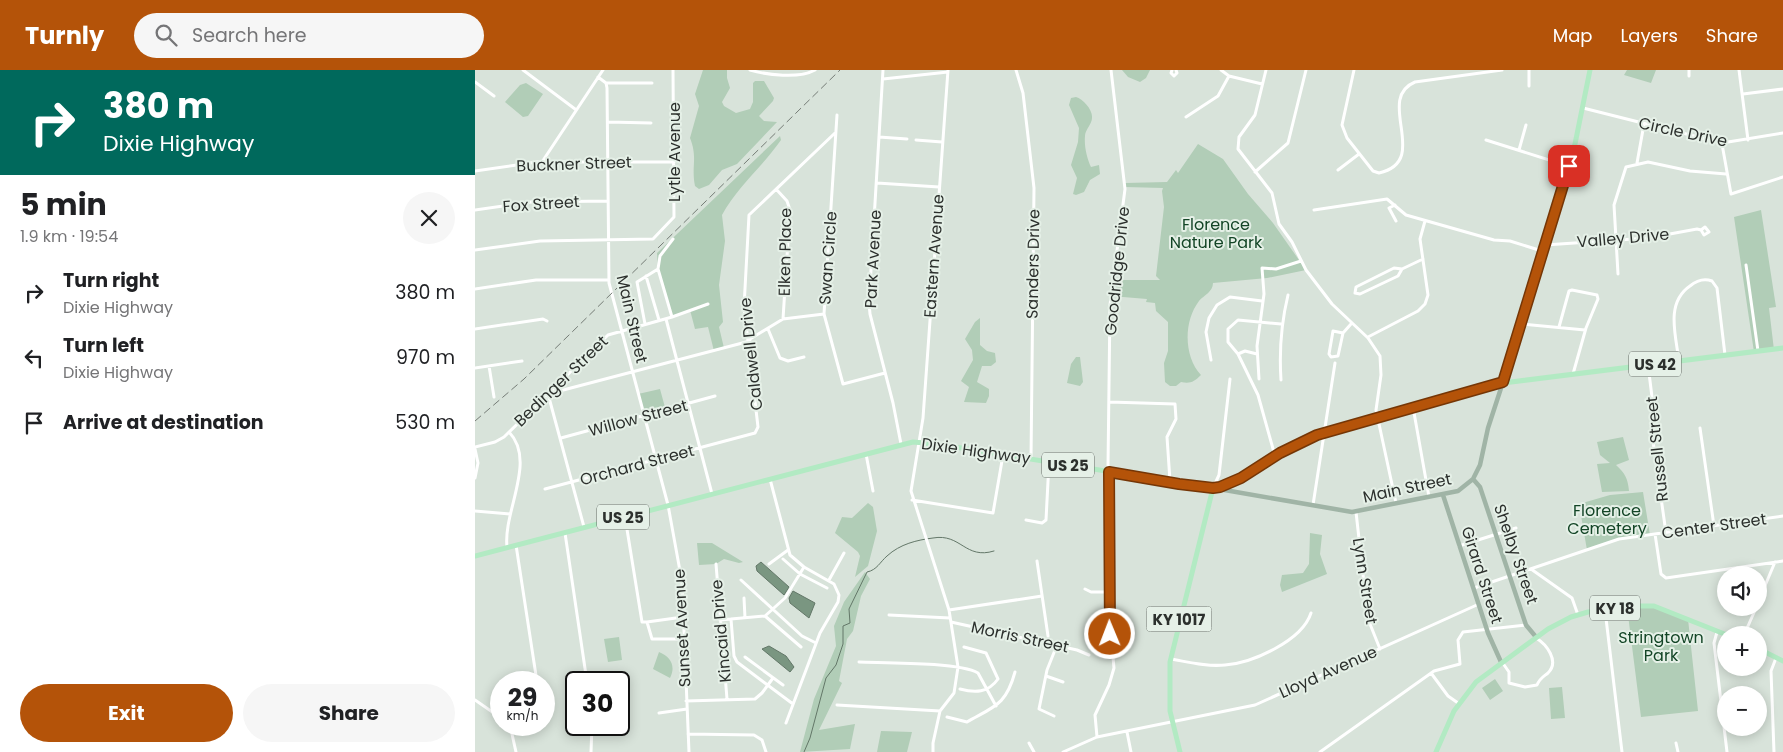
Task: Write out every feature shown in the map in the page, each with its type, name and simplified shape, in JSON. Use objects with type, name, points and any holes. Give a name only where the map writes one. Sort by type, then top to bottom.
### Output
[{"type":"main road","points":[[1503,382],[1569,166],[1583,108],[1589,70]]},
{"type":"main road","name":"US 42","points":[[1503,382],[1783,348]]},
{"type":"main road","name":"Dixie Highway","points":[[475,556],[901,444],[919,442],[1169,483],[1213,488],[1241,478],[1298,442],[1377,417],[1503,382]]},
{"type":"main road","name":"KY 1017","points":[[1180,752],[1172,723],[1168,693],[1170,659],[1213,488]]},
{"type":"main road","name":"KY 18","points":[[1436,752],[1458,703],[1476,682],[1501,662],[1559,622],[1578,615],[1605,610],[1632,606],[1654,606],[1717,631]]},
{"type":"main road","points":[[1767,653],[1783,660]]},
{"type":"street","points":[[523,70],[575,109]]},
{"type":"street","points":[[542,162],[575,109],[603,70]]},
{"type":"street","name":"Lytle Avenue","points":[[475,250],[540,241],[650,241],[671,222],[674,217],[673,70]]},
{"type":"street","points":[[750,70],[789,74],[805,74],[815,70]]},
{"type":"street","name":"Park Avenue","points":[[883,70],[869,303],[871,320],[901,444]]},
{"type":"street","name":"Sanders Drive","points":[[1017,70],[1023,93],[1034,188],[1031,459]]},
{"type":"street","name":"Goodridge Drive","points":[[1097,737],[1095,716],[1109,685],[1114,668],[1109,626],[1110,305],[1125,188],[1111,70]]},
{"type":"street","points":[[1172,70],[1171,74],[1174,76],[1177,74],[1176,70]]},
{"type":"street","points":[[1221,70],[1229,76],[1262,84]]},
{"type":"street","points":[[1266,70],[1255,114],[1239,137],[1237,145],[1240,153],[1272,194],[1279,224],[1325,297],[1351,324],[1368,338],[1377,350],[1381,361],[1376,403],[1377,417],[1396,504]]},
{"type":"street","points":[[1255,172],[1288,143],[1306,70]]},
{"type":"street","points":[[1354,70],[1342,124],[1347,138],[1376,173],[1385,172],[1397,162],[1403,147],[1398,104],[1401,93],[1409,85],[1418,82],[1502,70]]},
{"type":"street","points":[[1529,70],[1529,86]]},
{"type":"street","points":[[1689,70],[1689,76]]},
{"type":"street","points":[[1739,70],[1748,140]]},
{"type":"street","points":[[883,78],[948,71]]},
{"type":"street","name":"Eastern Avenue","points":[[912,500],[911,489],[923,418],[948,71]]},
{"type":"street","points":[[1186,116],[1218,96],[1229,76]]},
{"type":"street","points":[[598,77],[606,83],[652,83]]},
{"type":"street","points":[[475,82],[494,96]]},
{"type":"street","name":"Main Street","points":[[606,83],[608,122],[608,280],[668,506]]},
{"type":"street","points":[[1743,94],[1783,89]]},
{"type":"street","name":"Circle Drive","points":[[1583,108],[1722,144],[1783,133]]},
{"type":"street","name":"Swan Circle","points":[[837,115],[824,314],[843,384],[885,373]]},
{"type":"street","points":[[608,122],[651,123]]},
{"type":"street","points":[[1637,163],[1644,124]]},
{"type":"street","points":[[1519,150],[1526,125]]},
{"type":"street","name":"Caldwell Drive","points":[[729,441],[752,435],[759,427],[744,300],[748,218],[751,212],[835,133]]},
{"type":"street","points":[[879,137],[907,139]]},
{"type":"street","points":[[916,140],[942,142]]},
{"type":"street","points":[[1486,140],[1569,166]]},
{"type":"street","points":[[1722,144],[1729,191],[1733,194],[1783,177]]},
{"type":"street","points":[[1339,170],[1359,154]]},
{"type":"street","name":"Buckner Street","points":[[475,171],[542,162],[674,162]]},
{"type":"street","points":[[1618,274],[1614,206],[1622,174],[1628,166],[1651,162],[1690,172],[1726,174]]},
{"type":"street","points":[[877,183],[939,187]]},
{"type":"street","name":"Elken Place","points":[[776,189],[787,201],[789,210],[783,319]]},
{"type":"street","points":[[1314,210],[1383,198],[1402,212],[1425,221],[1494,240],[1510,241],[1544,248]]},
{"type":"street","name":"Fox Street","points":[[475,210],[531,202],[607,202]]},
{"type":"street","points":[[1395,205],[1389,208],[1396,221]]},
{"type":"street","points":[[1368,338],[1418,311],[1425,304],[1428,295],[1420,239],[1425,221]]},
{"type":"street","name":"Valley Drive","points":[[1544,248],[1648,238],[1701,230]]},
{"type":"street","points":[[672,317],[658,269],[660,256],[673,239]]},
{"type":"street","points":[[1402,269],[1398,276],[1360,294],[1355,293],[1356,287],[1394,268],[1402,269],[1423,259]]},
{"type":"street","points":[[1259,378],[1257,354],[1262,301],[1262,268],[1276,269],[1301,261]]},
{"type":"street","points":[[1746,265],[1758,352]]},
{"type":"street","points":[[645,324],[637,282],[658,269]]},
{"type":"street","points":[[647,276],[659,320]]},
{"type":"street","points":[[475,289],[536,280],[608,280]]},
{"type":"street","points":[[1679,361],[1674,318],[1675,304],[1687,287],[1703,280],[1712,281],[1717,288],[1726,356]]},
{"type":"street","points":[[1559,327],[1569,292],[1572,290],[1597,295],[1598,299],[1585,330],[1573,374]]},
{"type":"street","points":[[1281,380],[1279,351],[1281,324],[1288,295]]},
{"type":"street","points":[[1211,360],[1206,332],[1209,318],[1217,305],[1230,297],[1262,301]]},
{"type":"street","name":"Bedinger Street","points":[[475,448],[495,442],[509,432],[608,334],[666,319],[709,304]]},
{"type":"street","points":[[584,527],[548,394],[750,340],[783,319],[824,314]]},
{"type":"street","points":[[475,329],[543,319],[547,321]]},
{"type":"street","points":[[666,319],[712,494]]},
{"type":"street","points":[[1275,456],[1258,395],[1238,354],[1228,342],[1229,326],[1237,320],[1281,324]]},
{"type":"street","points":[[1343,333],[1333,331],[1329,354],[1331,357],[1338,356],[1343,333],[1351,324]]},
{"type":"street","points":[[1521,324],[1585,330]]},
{"type":"street","points":[[768,329],[779,358],[788,361],[804,357]]},
{"type":"street","points":[[1238,354],[1243,352],[1257,354]]},
{"type":"street","points":[[475,368],[522,361]]},
{"type":"street","points":[[1313,505],[1335,363]]},
{"type":"street","name":"Russell Street","points":[[1648,365],[1653,405],[1652,434],[1666,532]]},
{"type":"street","points":[[489,366],[494,397]]},
{"type":"street","points":[[1213,488],[1219,475],[1229,379]]},
{"type":"street","name":"Main Street","points":[[1213,488],[1273,500],[1356,512],[1458,491],[1473,479],[1481,462],[1503,382]]},
{"type":"street","name":"Willow Street","points":[[561,438],[689,405],[715,396]]},
{"type":"street","points":[[1109,402],[1175,404],[1176,419],[1167,437],[1171,473],[1169,483]]},
{"type":"street","points":[[1413,407],[1429,497]]},
{"type":"street","points":[[1700,428],[1714,526]]},
{"type":"street","points":[[507,548],[510,514],[521,458],[517,444],[509,432]]},
{"type":"street","name":"Orchard Street","points":[[545,488],[729,441]]},
{"type":"street","points":[[475,448],[478,463],[475,478]]},
{"type":"street","points":[[865,454],[873,491]]},
{"type":"street","points":[[933,752],[933,743],[941,711],[954,693],[958,667],[949,610],[912,500],[993,513],[1003,455]]},
{"type":"street","points":[[1026,520],[1042,523],[1046,520],[1049,462]]},
{"type":"street","points":[[770,479],[787,550],[804,567],[829,580],[836,586],[839,597],[816,642],[787,723]]},
{"type":"street","name":"Shelby Street","points":[[1473,479],[1480,487],[1509,577],[1527,625],[1536,638]]},
{"type":"street","name":"Girard Street","points":[[1443,495],[1487,630],[1501,662]]},
{"type":"street","name":"Sunset Avenue","points":[[668,506],[682,582],[689,752]]},
{"type":"street","points":[[475,511],[510,514]]},
{"type":"street","name":"Lynn Street","points":[[1356,512],[1368,619],[1380,649]]},
{"type":"street","name":"Center Street","points":[[1474,588],[1619,539],[1783,516]]},
{"type":"street","points":[[625,517],[642,622],[683,617]]},
{"type":"street","points":[[1459,546],[1516,528]]},
{"type":"street","points":[[565,533],[585,671]]},
{"type":"street","points":[[1655,534],[1663,577],[1666,578],[1783,561]]},
{"type":"street","points":[[517,545],[535,671]]},
{"type":"street","points":[[769,564],[787,550]]},
{"type":"street","points":[[829,580],[844,552]]},
{"type":"street","points":[[783,559],[800,574],[827,588]]},
{"type":"street","points":[[1037,561],[1048,636]]},
{"type":"street","points":[[1767,581],[1775,562]]},
{"type":"street","name":"Kincaid Drive","points":[[716,564],[727,699]]},
{"type":"street","points":[[720,620],[765,616],[785,598],[804,567]]},
{"type":"street","points":[[1531,569],[1569,595],[1574,601],[1578,615]]},
{"type":"street","points":[[741,580],[802,636],[816,642]]},
{"type":"street","points":[[1085,589],[1091,592],[1109,592]]},
{"type":"street","points":[[949,610],[1042,596]]},
{"type":"street","points":[[744,598],[745,618]]},
{"type":"street","name":"Lloyd Avenue","points":[[1063,752],[1097,737],[1255,705],[1479,604]]},
{"type":"street","points":[[1605,610],[1622,752]]},
{"type":"street","points":[[1170,659],[1219,665],[1248,660],[1288,640],[1307,622],[1311,613]]},
{"type":"street","points":[[889,615],[950,618]]},
{"type":"street","points":[[765,616],[801,647]]},
{"type":"street","points":[[731,619],[735,660],[793,704]]},
{"type":"street","points":[[647,622],[652,639],[683,640]]},
{"type":"street","name":"Morris Street","points":[[951,622],[1089,655]]},
{"type":"street","points":[[1320,752],[1431,673],[1460,664],[1459,636],[1466,631],[1527,625]]},
{"type":"street","points":[[1717,631],[1713,643],[1717,674]]},
{"type":"street","points":[[1501,662],[1509,672],[1509,683],[1525,687],[1537,685],[1551,669],[1552,663],[1549,649],[1536,638]]},
{"type":"street","points":[[1054,716],[1039,708],[1045,676],[1057,646]]},
{"type":"street","points":[[960,689],[976,693],[988,689],[998,679],[989,656],[983,651],[964,647]]},
{"type":"street","points":[[745,657],[783,685]]},
{"type":"street","points":[[1774,752],[1771,671],[1777,657]]},
{"type":"street","points":[[859,662],[958,667],[978,673],[996,706]]},
{"type":"street","points":[[947,717],[967,722],[996,706],[1010,691],[1015,672]]},
{"type":"street","points":[[1431,673],[1448,696],[1458,703]]},
{"type":"street","points":[[1045,676],[1063,682]]},
{"type":"street","points":[[1717,676],[1727,752]]},
{"type":"street","points":[[686,701],[755,699],[773,678]]},
{"type":"street","points":[[475,700],[490,710]]},
{"type":"street","points":[[837,705],[941,711]]},
{"type":"street","points":[[659,713],[687,709]]},
{"type":"street","points":[[1127,732],[1131,752]]},
{"type":"street","points":[[688,734],[754,735],[762,740],[766,752]]},
{"type":"street","points":[[512,736],[516,752]]},
{"type":"street","points":[[591,752],[592,736]]},
{"type":"street","points":[[1029,743],[1033,752]]},
{"type":"street","points":[[1676,743],[1677,752]]},
{"type":"green space","points":[[703,70],[727,70],[730,88],[722,102],[724,106],[736,113],[750,109],[753,102],[753,83],[755,81],[764,81],[774,98],[759,116],[764,121],[777,122],[737,164],[722,170],[709,185],[699,189],[695,186],[694,151],[690,138],[699,106],[695,94]]},
{"type":"green space","points":[[1122,70],[1150,70],[1146,78],[1140,82],[1128,77]]},
{"type":"green space","points":[[1627,70],[1656,70],[1651,83],[1624,75]]},
{"type":"green space","points":[[526,83],[543,94],[528,116],[523,117],[505,102],[520,85]]},
{"type":"green space","points":[[1076,97],[1084,102],[1092,115],[1092,120],[1085,134],[1085,148],[1091,167],[1099,165],[1100,174],[1090,180],[1084,192],[1076,195],[1073,194],[1077,178],[1071,165],[1078,142],[1079,128],[1069,105],[1071,98]]},
{"type":"green space","points":[[780,136],[781,140],[735,195],[722,215],[725,241],[719,285],[723,322],[719,327],[724,348],[714,351],[708,327],[695,329],[690,310],[672,317],[658,269],[657,253]]},
{"type":"green space","name":"Florence Nature Park","points":[[1198,144],[1223,159],[1248,194],[1273,223],[1306,270],[1267,278],[1213,283],[1210,291],[1199,301],[1194,309],[1188,329],[1191,359],[1201,375],[1192,382],[1181,382],[1176,386],[1170,386],[1165,382],[1164,363],[1168,351],[1168,322],[1156,311],[1155,303],[1146,302],[1147,299],[1111,296],[1113,280],[1160,280],[1156,276],[1164,207],[1163,188],[1125,187],[1125,183],[1167,182],[1176,170],[1178,173]]},
{"type":"green space","points":[[1761,210],[1776,307],[1769,308],[1774,350],[1754,352],[1734,217]]},
{"type":"green space","points":[[980,318],[980,345],[987,351],[995,353],[996,362],[991,366],[982,366],[977,382],[989,389],[986,403],[964,402],[969,387],[961,381],[973,360],[972,350],[965,339],[975,322]]},
{"type":"green space","points":[[1076,357],[1080,357],[1083,382],[1080,386],[1067,383],[1071,364]]},
{"type":"green space","points":[[660,389],[666,411],[643,416],[638,394]]},
{"type":"green space","points":[[1623,437],[1629,460],[1616,465],[1625,476],[1629,491],[1602,492],[1597,464],[1610,463],[1600,455],[1597,442]]},
{"type":"green space","name":"Florence Cemetery","points":[[1643,492],[1650,535],[1619,539],[1587,550],[1579,504],[1610,495]]},
{"type":"green space","points":[[868,503],[873,507],[877,531],[868,566],[855,577],[860,556],[858,552],[835,533],[842,517],[852,518]]},
{"type":"green space","points":[[1310,533],[1322,535],[1320,554],[1327,574],[1282,592],[1280,585],[1282,575],[1303,573],[1309,564]]},
{"type":"green space","points":[[697,543],[712,543],[743,562],[739,563],[724,559],[716,564],[699,565]]},
{"type":"green space","points":[[865,572],[870,579],[861,596],[853,631],[847,639],[839,681],[842,683],[819,730],[855,724],[850,749],[800,752],[814,699],[836,646],[834,626],[844,602]]},
{"type":"green space","name":"Stringtown Park","points":[[1654,606],[1688,619],[1698,711],[1641,717],[1627,607]]},
{"type":"green space","points":[[619,637],[622,660],[608,662],[604,639]]},
{"type":"green space","points":[[659,652],[667,656],[671,662],[673,670],[670,678],[653,669]]},
{"type":"green space","points":[[1495,679],[1503,691],[1490,700],[1482,688]]},
{"type":"green space","points":[[1562,687],[1565,718],[1551,719],[1549,688]]},
{"type":"green space","points":[[881,731],[912,732],[907,752],[877,752]]},
{"type":"shaded area","points":[[761,562],[789,587],[784,595],[757,571],[756,566]]},
{"type":"shaded area","points":[[793,591],[815,603],[809,618],[790,603],[789,598]]},
{"type":"shaded area","points":[[769,646],[786,656],[794,667],[790,672],[762,649]]},
{"type":"waterway","points":[[804,752],[810,738],[826,678],[836,665],[843,644],[843,626],[850,623],[849,609],[867,572],[876,568],[897,548],[915,541],[927,539],[942,537],[976,552],[994,551]]},
{"type":"railway","points":[[475,421],[524,379],[840,70]]},
{"type":"route","points":[[1110,634],[1109,472],[1179,484],[1213,488],[1220,487],[1241,478],[1298,442],[1503,382],[1569,166]]}]
